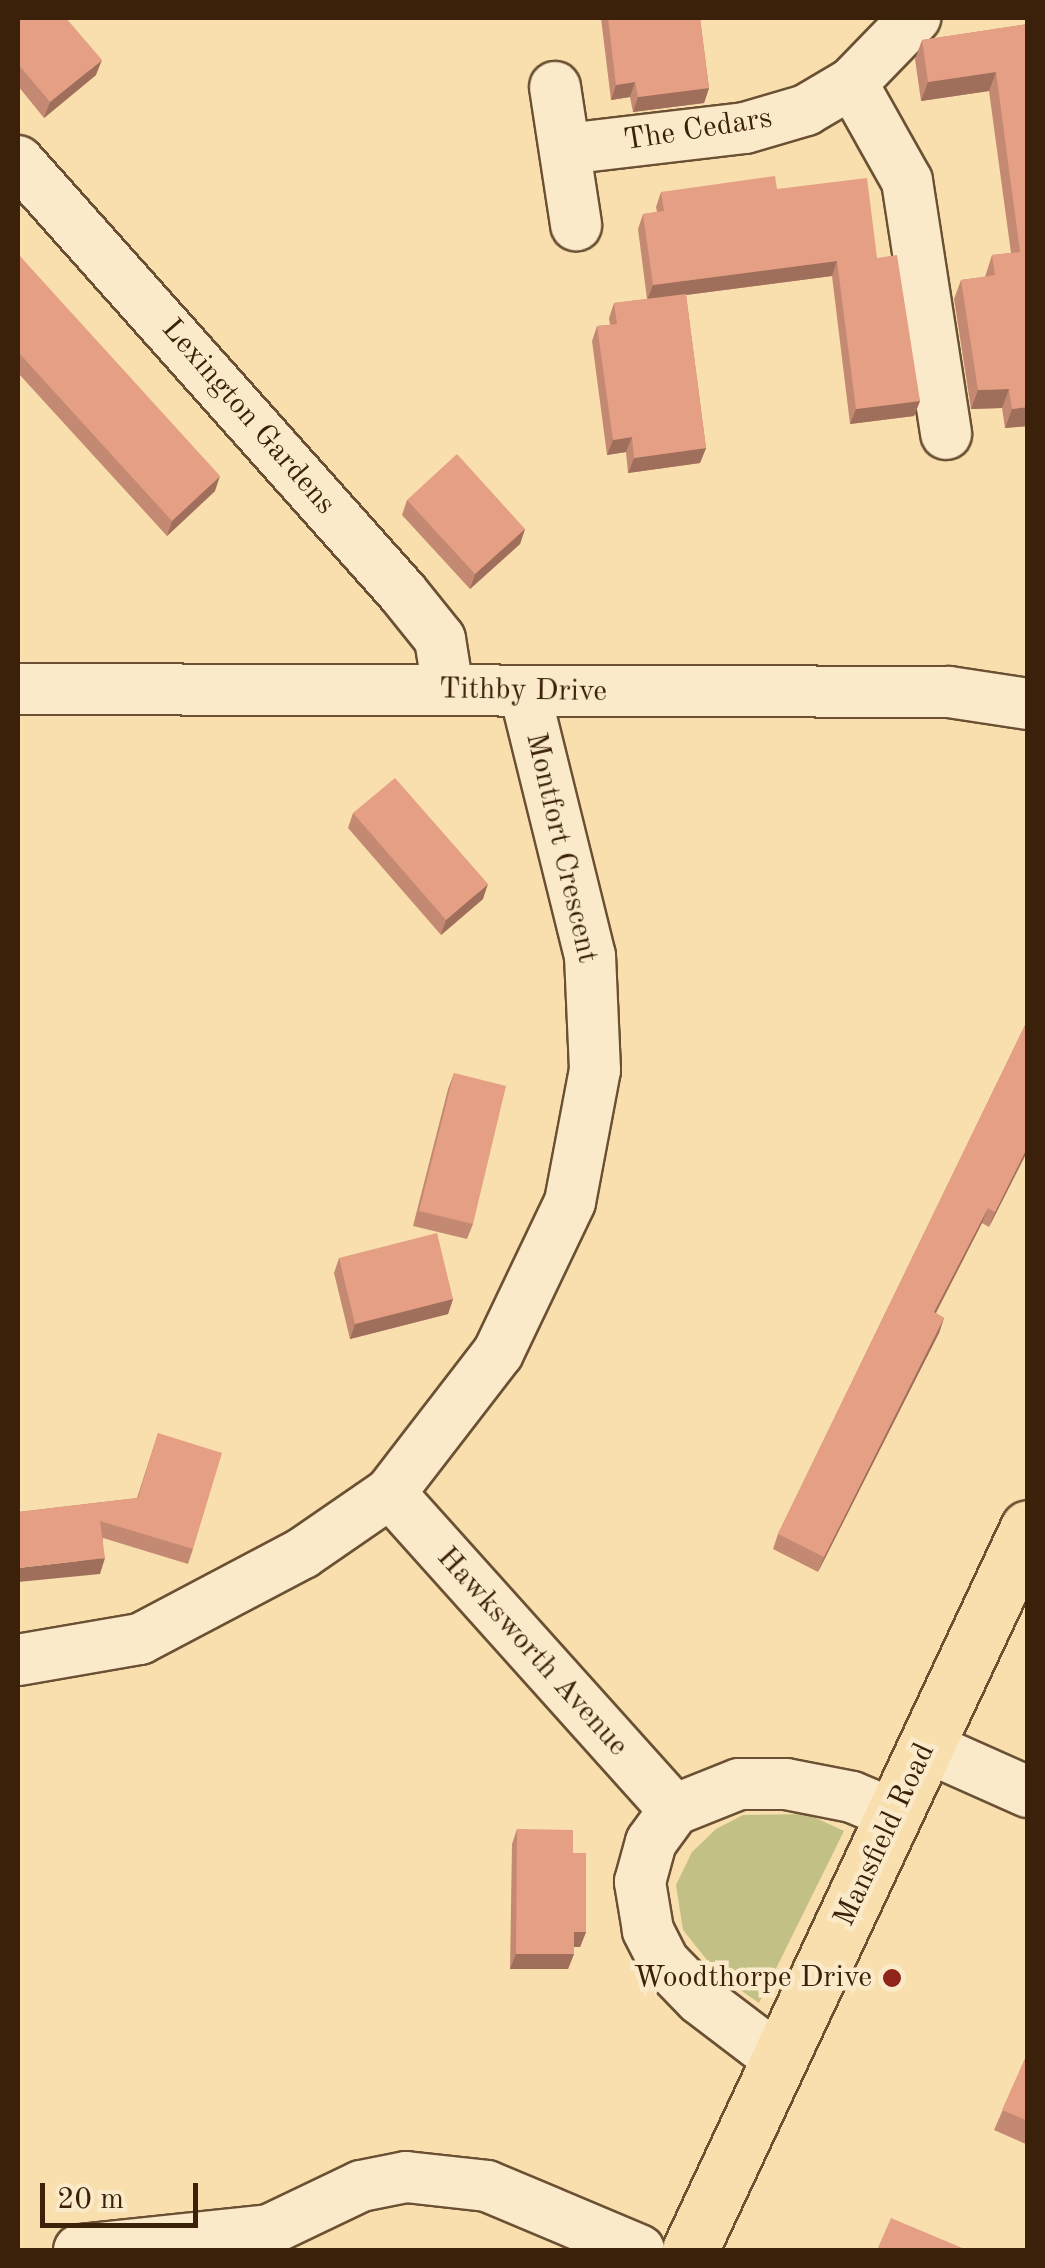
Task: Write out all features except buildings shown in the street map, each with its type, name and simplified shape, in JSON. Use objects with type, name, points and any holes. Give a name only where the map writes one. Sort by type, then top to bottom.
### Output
[{"type":"highway","name":"Mansfield Road","points":[[690,2250],[1028,1528]]},
{"type":"street","name":"The Cedars","points":[[566,149],[745,128],[806,110],[852,84],[915,18]]},
{"type":"street","points":[[852,84],[907,182],[946,434]]},
{"type":"street","points":[[556,87],[576,225]]},
{"type":"street","name":"Lexington Gardens","points":[[18,161],[403,593],[440,639],[448,689]]},
{"type":"street","name":"Tithby Drive","points":[[18,689],[949,692],[1028,704]]},
{"type":"street","name":"Montfort Crescent","points":[[18,1660],[140,1639],[288,1562],[390,1493],[498,1353],[570,1202],[594,1070],[590,956],[525,693]]},
{"type":"street","name":"Hawksworth Avenue","points":[[390,1493],[674,1810]]},
{"type":"street","points":[[928,1747],[1028,1792]]},
{"type":"street","points":[[780,2060],[700,1999],[664,1962],[648,1930],[640,1882],[650,1842],[674,1810],[739,1784],[786,1784],[852,1797],[895,1815]]},
{"type":"street","points":[[79,2250],[269,2230],[360,2186],[406,2177],[487,2186],[639,2250]]},
{"type":"shaded area","points":[[807,1814],[844,1831],[759,2003],[719,1975],[683,1930],[676,1885],[692,1852],[716,1829],[743,1815]]},
{"type":"place","name":"Woodthorpe Drive","points":[[892,1978]]}]
